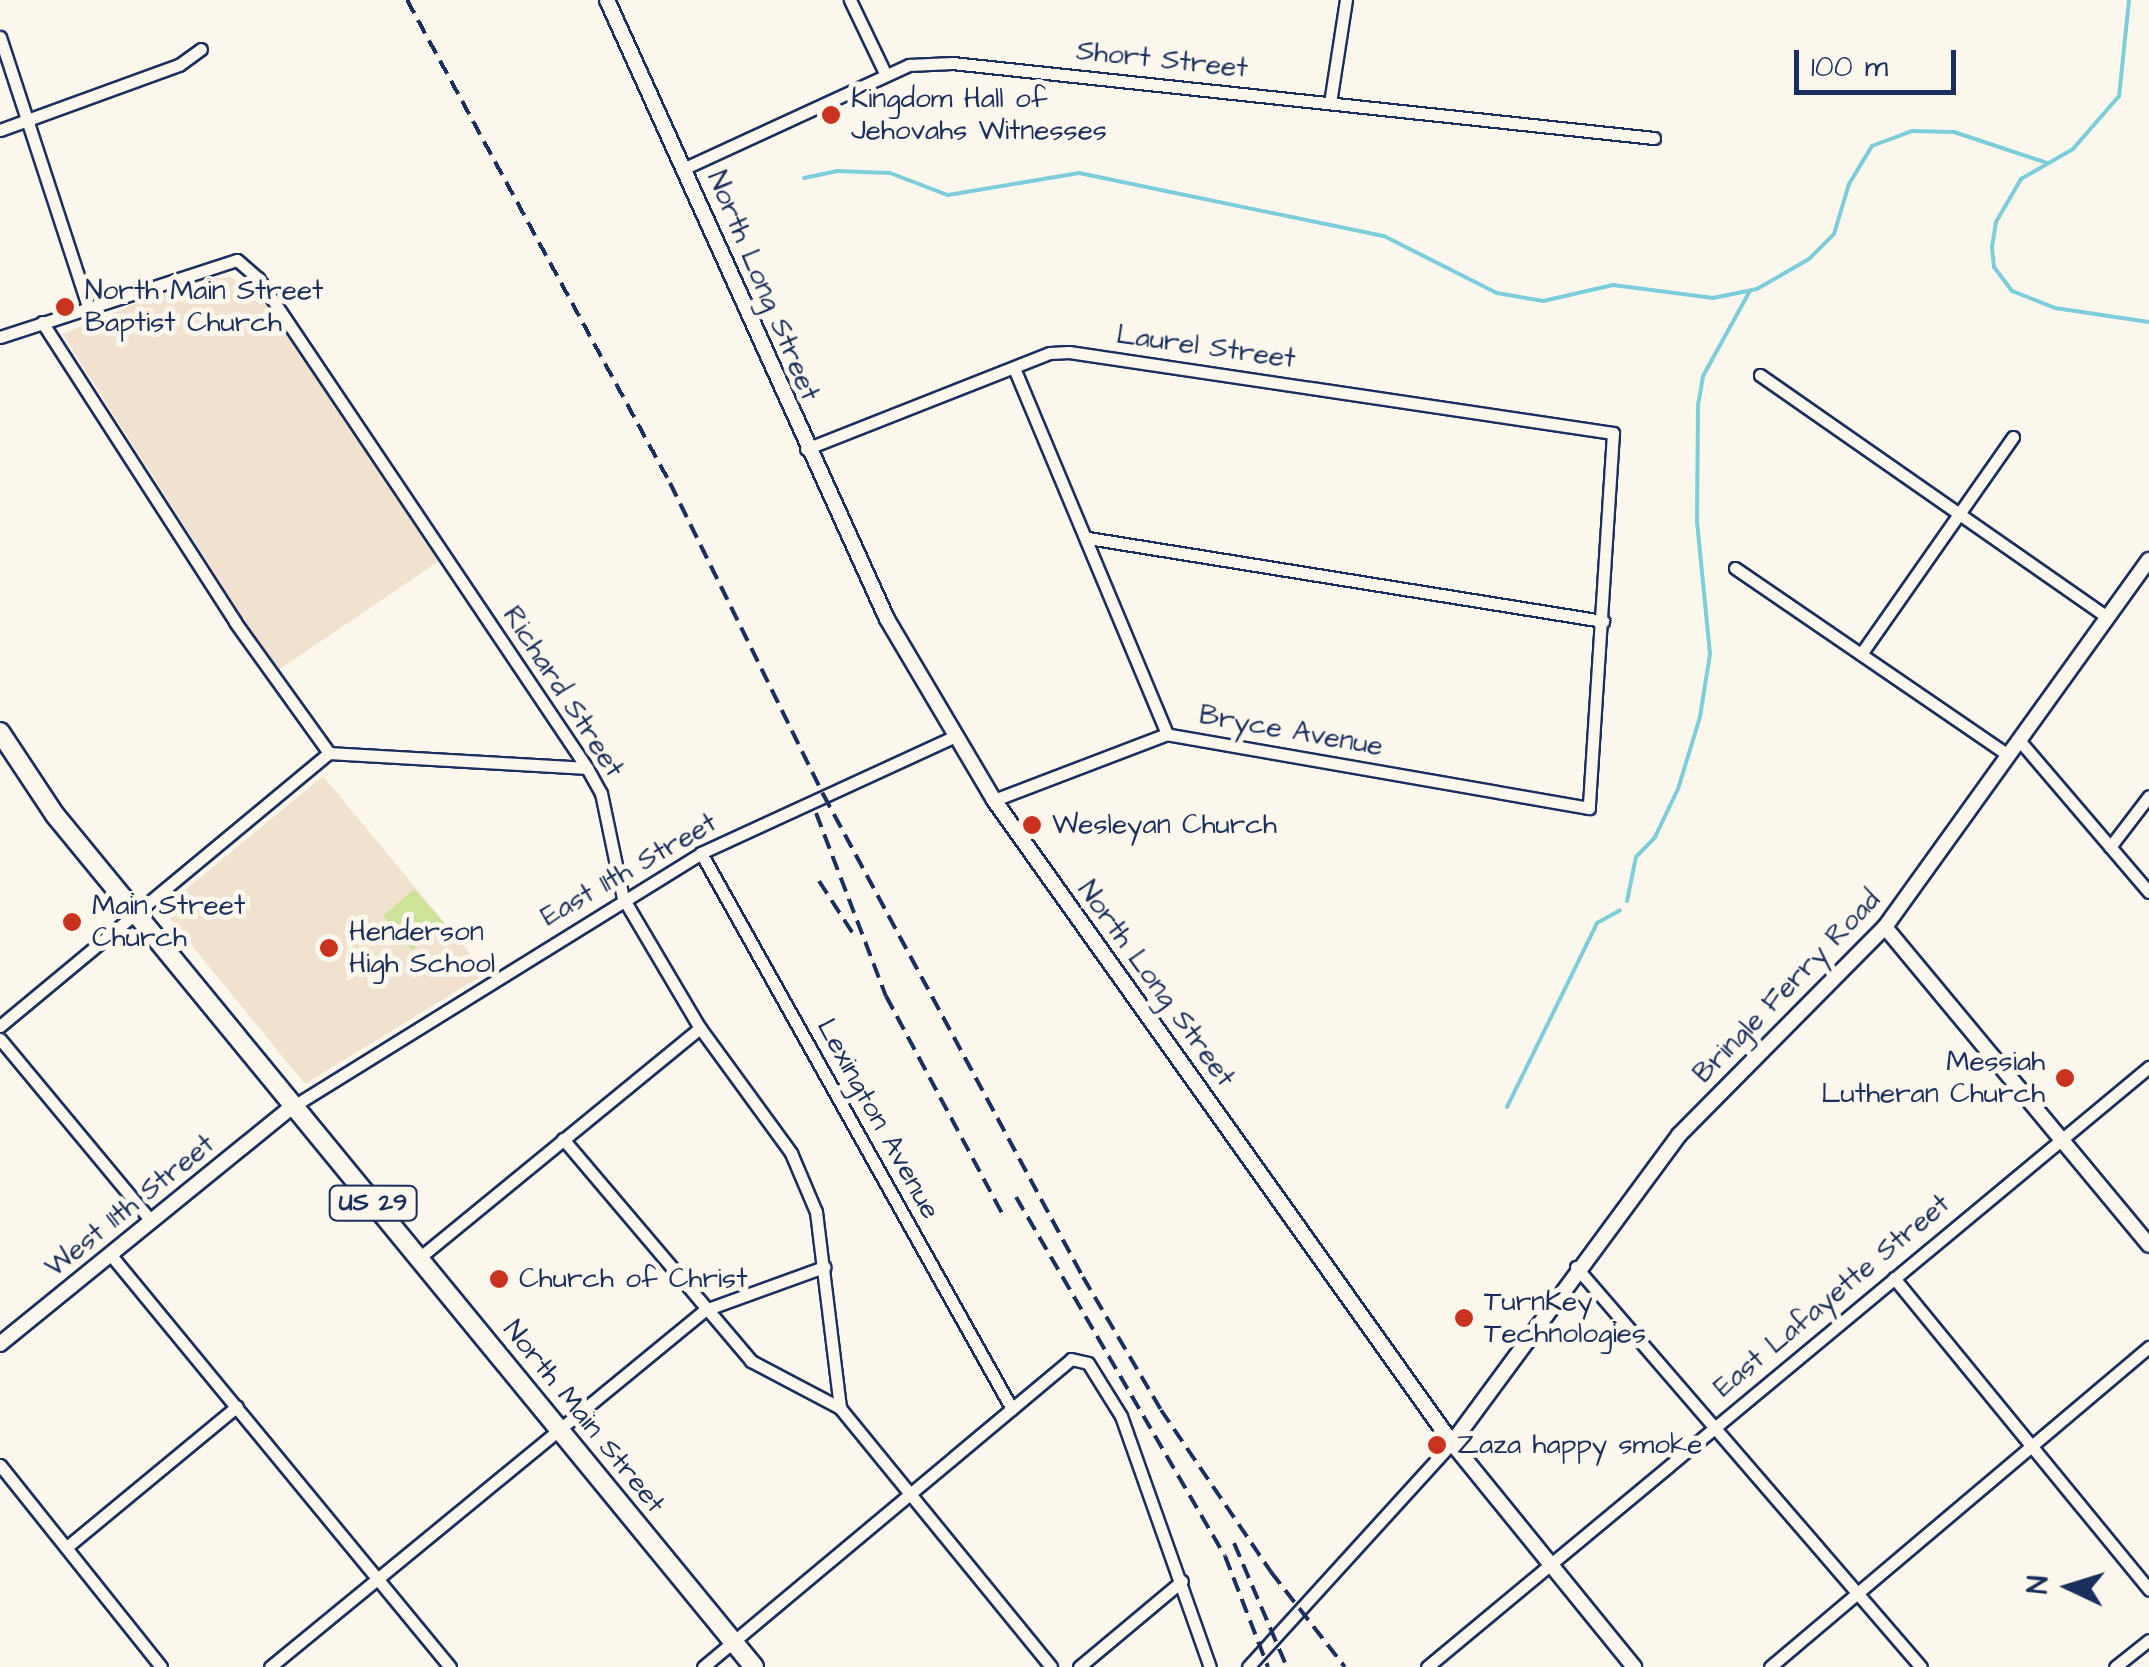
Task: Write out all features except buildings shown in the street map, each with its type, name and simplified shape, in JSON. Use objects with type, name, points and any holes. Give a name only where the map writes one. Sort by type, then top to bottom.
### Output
[{"type":"main road","name":"North Main Street","points":[[0,732],[54,815],[754,1667]]},
{"type":"street","name":"North Long Street","points":[[607,0],[685,168],[806,449],[887,619],[994,800],[1452,1443],[1634,1667]]},
{"type":"street","points":[[850,0],[884,73]]},
{"type":"street","points":[[1330,104],[1346,0]]},
{"type":"street","points":[[0,38],[89,309],[0,337]]},
{"type":"street","points":[[0,130],[178,65],[201,50]]},
{"type":"street","name":"Short Street","points":[[685,168],[884,73],[952,64],[1654,138]]},
{"type":"street","name":"Richard Street","points":[[89,309],[237,260],[258,278],[587,768],[601,794],[623,898],[700,1028],[791,1152],[816,1212],[840,1408]]},
{"type":"street","points":[[42,322],[235,622],[329,753]]},
{"type":"street","name":"Laurel Street","points":[[806,449],[1014,368],[1069,352],[1613,432],[1603,621]]},
{"type":"street","points":[[1014,368],[1167,734]]},
{"type":"street","points":[[1760,374],[2108,618]]},
{"type":"street","points":[[1860,654],[2013,438]]},
{"type":"street","points":[[1088,538],[1603,621]]},
{"type":"street","name":"Bringle Ferry Road","points":[[1452,1443],[1576,1267],[1680,1135],[1884,926],[2149,560]]},
{"type":"street","points":[[1735,568],[2008,755]]},
{"type":"street","name":"Bryce Avenue","points":[[994,800],[1167,734],[1589,808],[1603,621]]},
{"type":"street","name":"East 11th Street","points":[[292,1106],[701,853],[955,736]]},
{"type":"street","points":[[2019,740],[2149,892]]},
{"type":"street","points":[[0,1026],[329,753],[587,768]]},
{"type":"street","points":[[2110,847],[2149,796]]},
{"type":"street","name":"Lexington Avenue","points":[[701,853],[1012,1409]]},
{"type":"street","points":[[1884,926],[2149,1245]]},
{"type":"street","points":[[420,1258],[700,1028]]},
{"type":"street","points":[[0,1039],[150,1221]]},
{"type":"street","name":"East Lafayette Street","points":[[1426,1667],[2149,1067]]},
{"type":"street","name":"West 11th Street","points":[[0,1344],[292,1106]]},
{"type":"street","points":[[563,1139],[706,1310],[772,1378],[840,1408],[1051,1667]]},
{"type":"street","points":[[110,1254],[450,1667]]},
{"type":"street","points":[[270,1667],[706,1310],[824,1267]]},
{"type":"street","points":[[1576,1267],[1921,1667]]},
{"type":"street","points":[[1894,1278],[2149,1590]]},
{"type":"street","points":[[1770,1667],[2149,1347]]},
{"type":"street","points":[[702,1667],[1064,1363],[1081,1360],[1122,1416],[1210,1667]]},
{"type":"street","points":[[68,1546],[237,1406]]},
{"type":"street","points":[[1248,1667],[1277,1640],[1452,1443]]},
{"type":"street","points":[[0,1466],[68,1546],[161,1667]]},
{"type":"street","points":[[1079,1667],[1182,1581]]},
{"type":"street","points":[[2115,1667],[2149,1640]]},
{"type":"shaded area","points":[[231,277],[260,295],[439,561],[277,671],[62,334],[195,279]]},
{"type":"shaded area","name":"Henderson High School","points":[[323,776],[486,973],[305,1084],[162,909]]},
{"type":"green space","points":[[414,889],[444,923],[412,950],[383,916]]},
{"type":"waterway","points":[[2129,0],[2119,96],[2073,149],[2021,179],[1996,222],[1992,248],[1994,267],[2012,291],[2055,308],[2149,322]]},
{"type":"waterway","points":[[804,178],[837,171],[890,173],[948,195],[1079,173],[1384,236],[1497,293],[1543,301],[1613,285],[1713,298],[1757,289],[1809,259],[1834,234],[1849,184],[1872,146],[1912,131],[1954,132],[2047,163]]},
{"type":"waterway","points":[[1627,901],[1636,857],[1655,837],[1678,789],[1700,717],[1710,654],[1697,522],[1698,405],[1703,376],[1750,291]]},
{"type":"waterway","points":[[1507,1107],[1597,923],[1620,910]]},
{"type":"railway","points":[[407,0],[670,483],[823,794],[1083,1277],[1161,1410],[1271,1572],[1345,1667]]},
{"type":"railway","points":[[816,813],[886,996],[1004,1217]]},
{"type":"railway","points":[[819,881],[854,935]]},
{"type":"railway","points":[[1016,1197],[1225,1556],[1268,1667]]},
{"type":"railway","points":[[1234,1543],[1287,1667]]},
{"type":"place","name":"Kingdom Hall of Jehovahs Witnesses","points":[[831,115]]},
{"type":"place","name":"North Main Street Baptist Church","points":[[65,307]]},
{"type":"place","name":"Wesleyan Church","points":[[1032,825]]},
{"type":"place","name":"Main Street Church","points":[[72,922]]},
{"type":"place","name":"Henderson High School","points":[[329,948]]},
{"type":"place","name":"Messiah Lutheran Church","points":[[2065,1078]]},
{"type":"place","name":"Church of Christ","points":[[499,1279]]},
{"type":"place","name":"TurnKey Technologies","points":[[1464,1318]]},
{"type":"place","name":"Zaza happy smoke","points":[[1437,1445]]}]
